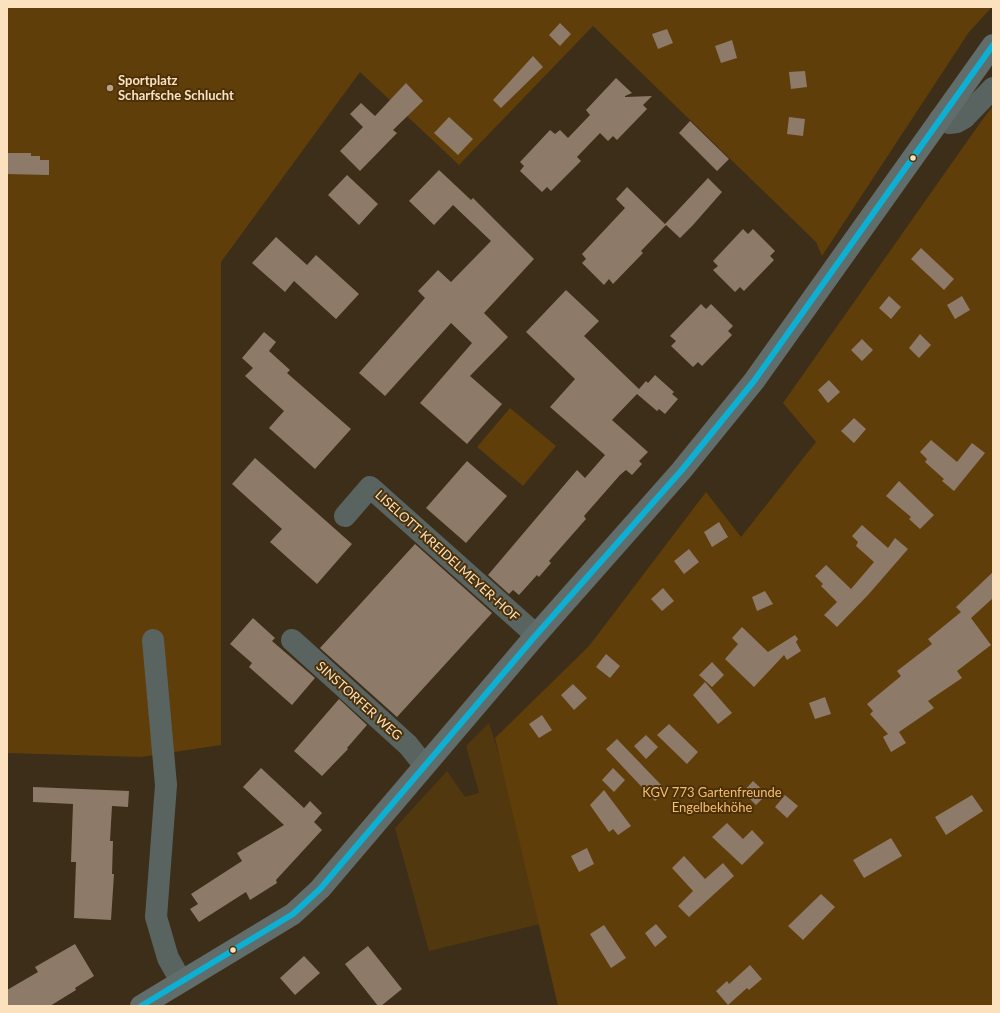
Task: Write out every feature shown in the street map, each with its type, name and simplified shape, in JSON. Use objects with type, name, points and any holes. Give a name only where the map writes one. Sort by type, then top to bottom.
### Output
[{"type":"street","points":[[141,1006],[293,914],[320,890],[424,765],[536,635],[681,471],[754,381],[993,45]]},
{"type":"street","points":[[940,119],[948,123],[957,122],[964,118],[993,88]]},
{"type":"street","name":"LISELOTT-KREIDELMEYER-HOF","points":[[345,516],[370,487],[536,635]]},
{"type":"street","points":[[153,640],[166,785],[156,917],[168,958],[181,981]]},
{"type":"street","name":"SINSTORFER WEG","points":[[292,640],[408,745],[424,765]]},
{"type":"shaded area","points":[[489,723],[519,820],[544,923],[429,951],[395,828],[447,771],[465,797],[479,793],[466,746]]},
{"type":"green space","points":[[7,7],[992,7],[969,32],[822,256],[816,242],[593,26],[459,165],[360,72],[221,262],[221,745],[141,757],[7,753]]},
{"type":"green space","name":"KGV 773 Gartenfreunde Engelbekhöhe","points":[[993,106],[993,1006],[558,1006],[495,738],[589,646],[706,492],[741,537],[816,442],[783,403]]},
{"type":"green space","points":[[510,408],[556,446],[523,486],[477,447]]},
{"type":"building","points":[[560,23],[571,34],[560,46],[549,35]]},
{"type":"building","points":[[667,29],[673,43],[658,49],[652,34]]},
{"type":"building","points":[[732,40],[737,58],[721,63],[715,46]]},
{"type":"building","points":[[533,56],[543,67],[501,108],[493,100]]},
{"type":"building","points":[[805,71],[807,87],[791,89],[789,72]]},
{"type":"building","points":[[616,78],[632,93],[625,97],[652,96],[643,105],[647,109],[617,140],[613,136],[608,141],[600,133],[577,157],[581,161],[551,191],[547,187],[542,192],[520,171],[524,166],[520,162],[550,130],[555,134],[560,130],[568,138],[590,115],[586,110]]},
{"type":"building","points":[[406,83],[423,101],[393,130],[397,133],[360,171],[340,151],[363,127],[350,114],[361,103],[375,116]]},
{"type":"building","points":[[449,117],[473,139],[458,155],[434,133]]},
{"type":"building","points":[[789,117],[805,119],[803,136],[787,134]]},
{"type":"building","points":[[690,121],[729,159],[717,171],[679,133]]},
{"type":"building","points":[[7,153],[31,153],[31,156],[40,156],[40,160],[49,160],[49,175],[7,174]]},
{"type":"building","points":[[439,170],[471,200],[473,198],[534,259],[484,313],[508,337],[470,376],[502,404],[467,444],[420,403],[472,343],[451,323],[385,396],[359,373],[425,298],[418,291],[438,270],[451,282],[491,241],[453,205],[434,225],[409,201]]},
{"type":"building","points":[[347,175],[378,204],[359,225],[328,195]]},
{"type":"building","points":[[708,178],[722,192],[693,225],[680,238],[666,225],[641,251],[643,253],[613,284],[609,279],[604,285],[582,263],[586,259],[582,254],[625,208],[616,199],[627,187],[665,224]]},
{"type":"building","points":[[743,229],[748,234],[753,229],[775,251],[770,256],[774,260],[744,291],[740,287],[735,292],[713,270],[718,266],[713,261]]},
{"type":"building","points":[[276,237],[307,265],[316,255],[359,294],[336,319],[294,281],[285,292],[252,263]]},
{"type":"building","points":[[921,248],[954,279],[944,290],[911,259]]},
{"type":"building","points":[[566,290],[599,321],[584,336],[639,389],[646,381],[648,383],[655,375],[674,392],[672,394],[678,399],[665,414],[659,409],[657,411],[637,394],[612,420],[648,452],[639,461],[642,464],[632,475],[626,470],[620,475],[584,516],[586,519],[549,561],[551,563],[539,577],[537,575],[519,595],[513,590],[509,594],[488,575],[577,470],[585,478],[605,455],[550,407],[575,379],[526,332]]},
{"type":"building","points":[[889,296],[901,307],[891,319],[879,308]]},
{"type":"building","points":[[962,296],[970,310],[955,319],[947,305]]},
{"type":"building","points":[[701,304],[706,309],[711,304],[733,326],[728,331],[732,335],[702,366],[698,362],[693,367],[671,346],[676,341],[670,336]]},
{"type":"building","points":[[264,332],[276,342],[269,351],[290,370],[287,373],[351,429],[315,469],[269,428],[284,411],[245,376],[253,368],[242,358]]},
{"type":"building","points":[[920,334],[931,345],[919,358],[909,348]]},
{"type":"building","points":[[862,339],[873,350],[862,361],[851,350]]},
{"type":"building","points":[[829,380],[840,392],[828,403],[818,390]]},
{"type":"building","points":[[854,418],[866,429],[854,443],[841,431]]},
{"type":"building","points":[[931,440],[957,462],[972,443],[985,453],[954,491],[942,481],[944,479],[925,462],[927,459],[920,452]]},
{"type":"building","points":[[255,458],[352,544],[317,584],[270,542],[282,529],[232,484]]},
{"type":"building","points":[[467,461],[507,496],[466,543],[426,508]]},
{"type":"building","points":[[899,481],[934,515],[920,529],[909,519],[911,517],[886,496]]},
{"type":"building","points":[[719,522],[728,537],[712,547],[704,532]]},
{"type":"building","points":[[862,525],[888,548],[895,538],[908,549],[868,595],[837,627],[824,615],[837,602],[821,586],[823,584],[815,576],[826,565],[851,589],[874,562],[856,546],[858,542],[852,536]]},
{"type":"building","points":[[415,544],[492,613],[397,717],[320,648]]},
{"type":"building","points":[[689,549],[699,562],[684,574],[674,561]]},
{"type":"building","points":[[993,572],[993,598],[971,618],[991,645],[957,671],[962,678],[928,701],[934,708],[899,732],[906,743],[891,752],[883,737],[888,734],[870,714],[873,711],[867,704],[901,676],[897,671],[932,644],[928,639],[961,612],[956,607]]},
{"type":"building","points":[[663,588],[674,601],[662,611],[651,599]]},
{"type":"building","points":[[765,591],[773,604],[757,611],[752,597]]},
{"type":"building","points":[[253,618],[275,638],[272,641],[315,678],[292,705],[249,667],[252,663],[230,644]]},
{"type":"building","points":[[742,627],[768,652],[795,635],[798,639],[796,642],[801,651],[787,660],[784,655],[754,687],[725,659],[738,644],[732,638]]},
{"type":"building","points":[[606,654],[620,666],[610,678],[596,667]]},
{"type":"building","points":[[712,662],[724,675],[712,687],[699,675]]},
{"type":"building","points":[[705,682],[732,713],[718,724],[693,695]]},
{"type":"building","points":[[573,684],[587,698],[574,710],[561,695]]},
{"type":"building","points":[[825,697],[831,714],[815,719],[809,703]]},
{"type":"building","points":[[339,699],[367,725],[347,748],[348,749],[322,776],[294,751]]},
{"type":"building","points":[[542,715],[552,730],[539,738],[529,724]]},
{"type":"building","points":[[669,724],[698,752],[687,764],[657,735]]},
{"type":"building","points":[[646,735],[658,747],[646,759],[634,746]]},
{"type":"building","points":[[617,739],[666,790],[655,801],[606,749]]},
{"type":"building","points":[[261,768],[304,808],[310,801],[322,813],[314,822],[322,830],[276,880],[277,883],[250,900],[246,892],[199,922],[190,909],[198,904],[191,894],[242,861],[237,853],[284,825],[243,787]]},
{"type":"building","points":[[613,768],[625,780],[614,792],[602,780]]},
{"type":"building","points":[[753,781],[767,794],[756,805],[743,792]]},
{"type":"building","points":[[33,787],[129,791],[128,807],[112,806],[110,841],[113,841],[112,874],[114,874],[111,920],[74,918],[76,862],[71,862],[73,804],[33,802]]},
{"type":"building","points":[[604,790],[631,826],[618,835],[613,829],[609,832],[590,805]]},
{"type":"building","points":[[785,795],[798,806],[787,818],[775,807]]},
{"type":"building","points":[[972,795],[983,811],[946,835],[935,817]]},
{"type":"building","points":[[727,823],[743,839],[752,830],[764,843],[742,865],[712,837]]},
{"type":"building","points":[[891,838],[902,856],[864,878],[853,860]]},
{"type":"building","points":[[587,848],[594,864],[579,872],[571,856]]},
{"type":"building","points":[[684,856],[705,879],[723,863],[734,876],[689,917],[678,906],[693,891],[672,868]]},
{"type":"building","points":[[821,894],[835,907],[803,940],[788,926]]},
{"type":"building","points":[[656,924],[667,937],[655,947],[645,933]]},
{"type":"building","points":[[604,925],[626,958],[611,968],[590,934]]},
{"type":"building","points":[[75,944],[94,976],[75,988],[76,990],[50,1006],[7,1006],[7,990],[38,972],[35,967]]},
{"type":"building","points":[[368,946],[402,989],[381,1006],[378,1006],[345,964]]},
{"type":"building","points":[[304,956],[320,973],[295,995],[280,978]]},
{"type":"building","points":[[750,965],[762,979],[749,990],[747,988],[728,1005],[716,991],[727,981],[729,984]]},
{"type":"transit line","points":[[141,1006],[293,914],[320,889],[536,635],[681,471],[754,381],[993,45]]},
{"type":"place","name":"Sportplatz Scharfsche Schlucht","points":[[110,88]]}]
